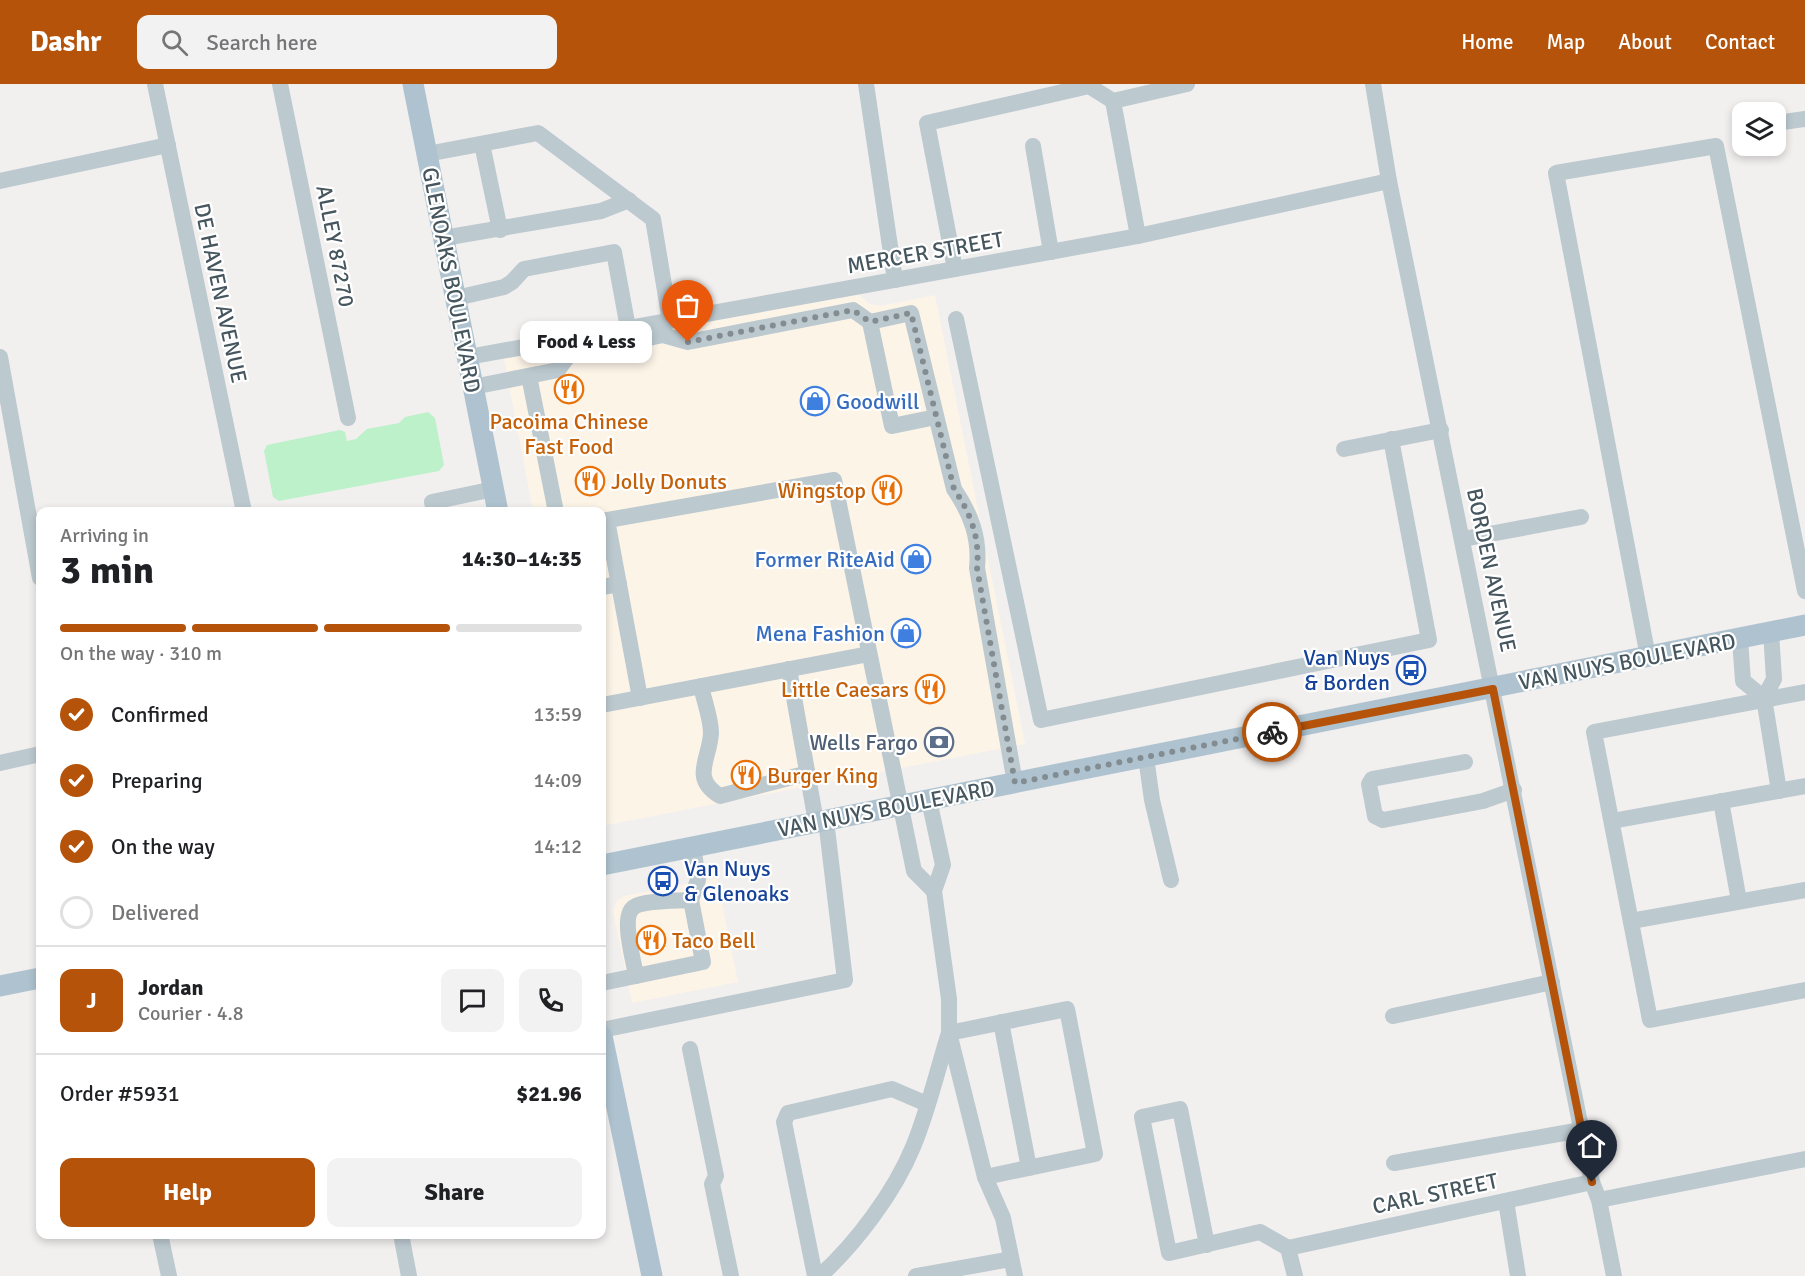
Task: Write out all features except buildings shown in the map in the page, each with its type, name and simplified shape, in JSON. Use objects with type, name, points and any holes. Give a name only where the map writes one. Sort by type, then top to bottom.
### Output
[{"type":"main road","name":"GLENOAKS BOULEVARD","points":[[413,84],[497,507]]},
{"type":"main road","name":"VAN NUYS BOULEVARD","points":[[606,864],[1805,625]]},
{"type":"main road","points":[[0,986],[36,979]]},
{"type":"main road","points":[[606,1055],[652,1276]]},
{"type":"street","name":"DE HAVEN AVENUE","points":[[155,84],[243,507]]},
{"type":"street","name":"ALLEY 87270","points":[[280,84],[348,418]]},
{"type":"street","points":[[866,84],[895,280]]},
{"type":"street","points":[[955,269],[927,123],[1089,86],[1113,101],[1187,84]]},
{"type":"street","name":"BORDEN AVENUE","points":[[1373,84],[1389,181],[1581,1130],[1592,1182],[1599,1200],[1614,1276]]},
{"type":"street","points":[[1113,101],[1138,236]]},
{"type":"street","points":[[1786,122],[1805,119]]},
{"type":"street","points":[[427,154],[538,133],[653,219],[670,321]]},
{"type":"street","points":[[482,144],[500,230]]},
{"type":"street","points":[[0,181],[168,145]]},
{"type":"street","points":[[1033,146],[1051,252]]},
{"type":"street","points":[[1648,657],[1556,174],[1716,146],[1805,591]]},
{"type":"street","name":"MERCER STREET","points":[[468,357],[1138,236],[1389,181]]},
{"type":"street","points":[[444,238],[601,211],[629,200]]},
{"type":"street","points":[[456,298],[504,286],[512,282],[524,269],[614,252],[628,328]]},
{"type":"street","points":[[473,387],[558,370],[569,355],[663,335],[688,342],[853,310],[870,322],[892,426],[936,417]]},
{"type":"street","points":[[870,322],[911,313],[954,489],[970,512],[978,556],[977,568],[1015,783]]},
{"type":"street","points":[[956,319],[1041,720],[1429,639],[1391,439]]},
{"type":"street","points":[[0,357],[36,556]]},
{"type":"street","points":[[529,376],[555,507]]},
{"type":"street","points":[[1344,449],[1441,430]]},
{"type":"street","points":[[606,520],[834,480],[914,871],[934,891]]},
{"type":"street","points":[[433,507],[432,502],[494,489]]},
{"type":"street","points":[[1463,539],[1581,517]]},
{"type":"street","points":[[606,529],[619,584],[640,698]]},
{"type":"street","points":[[606,586],[619,584]]},
{"type":"street","points":[[1771,632],[1774,679],[1764,698],[1779,790]]},
{"type":"street","points":[[1740,639],[1743,681],[1764,698]]},
{"type":"street","points":[[606,704],[869,654]]},
{"type":"street","points":[[606,1029],[845,980],[821,821],[808,773],[789,669]]},
{"type":"street","points":[[701,686],[711,731],[703,765],[704,778],[710,790],[720,796],[808,773]]},
{"type":"street","points":[[1805,692],[1594,732],[1650,1020],[1805,990]]},
{"type":"street","points":[[0,763],[36,755]]},
{"type":"street","points":[[1146,757],[1152,800],[1171,880]]},
{"type":"street","points":[[1464,762],[1372,779],[1369,784],[1375,816],[1383,820],[1483,801],[1514,790]]},
{"type":"street","points":[[1612,821],[1805,786]]},
{"type":"street","points":[[929,800],[943,865],[934,891],[949,999],[949,1033],[986,1177],[1003,1218],[1015,1276]]},
{"type":"street","points":[[1721,801],[1740,901]]},
{"type":"street","points":[[606,982],[703,962],[691,900],[698,880],[693,846]]},
{"type":"street","points":[[1631,921],[1805,890]]},
{"type":"street","points":[[636,976],[627,922],[634,906],[691,900]]},
{"type":"street","points":[[1393,1016],[1552,982]]},
{"type":"street","points":[[949,1033],[1067,1009],[1095,1154],[986,1177]]},
{"type":"street","points":[[1001,1022],[1029,1168]]},
{"type":"street","points":[[820,1276],[847,1251],[883,1200],[913,1148],[949,1033]]},
{"type":"street","points":[[690,1049],[716,1176],[712,1184],[731,1276]]},
{"type":"street","points":[[815,1276],[783,1122],[788,1113],[892,1089],[927,1104]]},
{"type":"street","points":[[1207,1245],[1180,1109],[1142,1117],[1169,1253],[1207,1245],[1260,1232],[1288,1248],[1295,1276]]},
{"type":"street","points":[[1394,1163],[1581,1130]]},
{"type":"street","points":[[1599,1200],[1805,1159]]},
{"type":"street","name":"CARL STREET","points":[[1288,1248],[1592,1182]]},
{"type":"street","points":[[1506,1201],[1518,1276]]},
{"type":"street","points":[[161,1239],[169,1276]]},
{"type":"street","points":[[402,1239],[409,1276]]},
{"type":"street","points":[[916,1276],[1011,1259]]},
{"type":"shaded area","points":[[855,290],[868,303],[880,306],[935,295],[1025,744],[606,825],[606,507],[532,507],[504,359]]},
{"type":"shaded area","points":[[717,878],[738,982],[632,1003],[613,911],[617,901],[624,896]]},
{"type":"green space","points":[[428,412],[435,418],[444,465],[439,471],[279,501],[273,497],[264,451],[267,445],[340,430],[345,432],[347,441],[356,439],[367,429],[399,423],[405,417]]},
{"type":"way so far","points":[[688,342],[853,310],[870,322],[911,313],[954,489],[970,512],[978,556],[977,568],[1015,783],[1272,732]]},
{"type":"place","name":"Food 4 Less","points":[[688,342]]},
{"type":"place","name":"Pacoima Chinese Fast Food","points":[[569,389]]},
{"type":"place","name":"Goodwill","points":[[815,401]]},
{"type":"place","name":"Jolly Donuts","points":[[590,481]]},
{"type":"place","name":"Wingstop","points":[[887,490]]},
{"type":"place","name":"Former RiteAid","points":[[916,559]]},
{"type":"place","name":"Mena Fashion","points":[[906,633]]},
{"type":"place","name":"Van Nuys & Borden","points":[[1411,670]]},
{"type":"place","name":"Little Caesars","points":[[930,689]]},
{"type":"place","name":"Wells Fargo","points":[[939,742]]},
{"type":"place","name":"Burger King","points":[[746,775]]},
{"type":"place","name":"Van Nuys & Glenoaks","points":[[663,881]]},
{"type":"place","name":"Taco Bell","points":[[651,940]]},
{"type":"route","points":[[1272,732],[1493,689],[1592,1182]]}]
